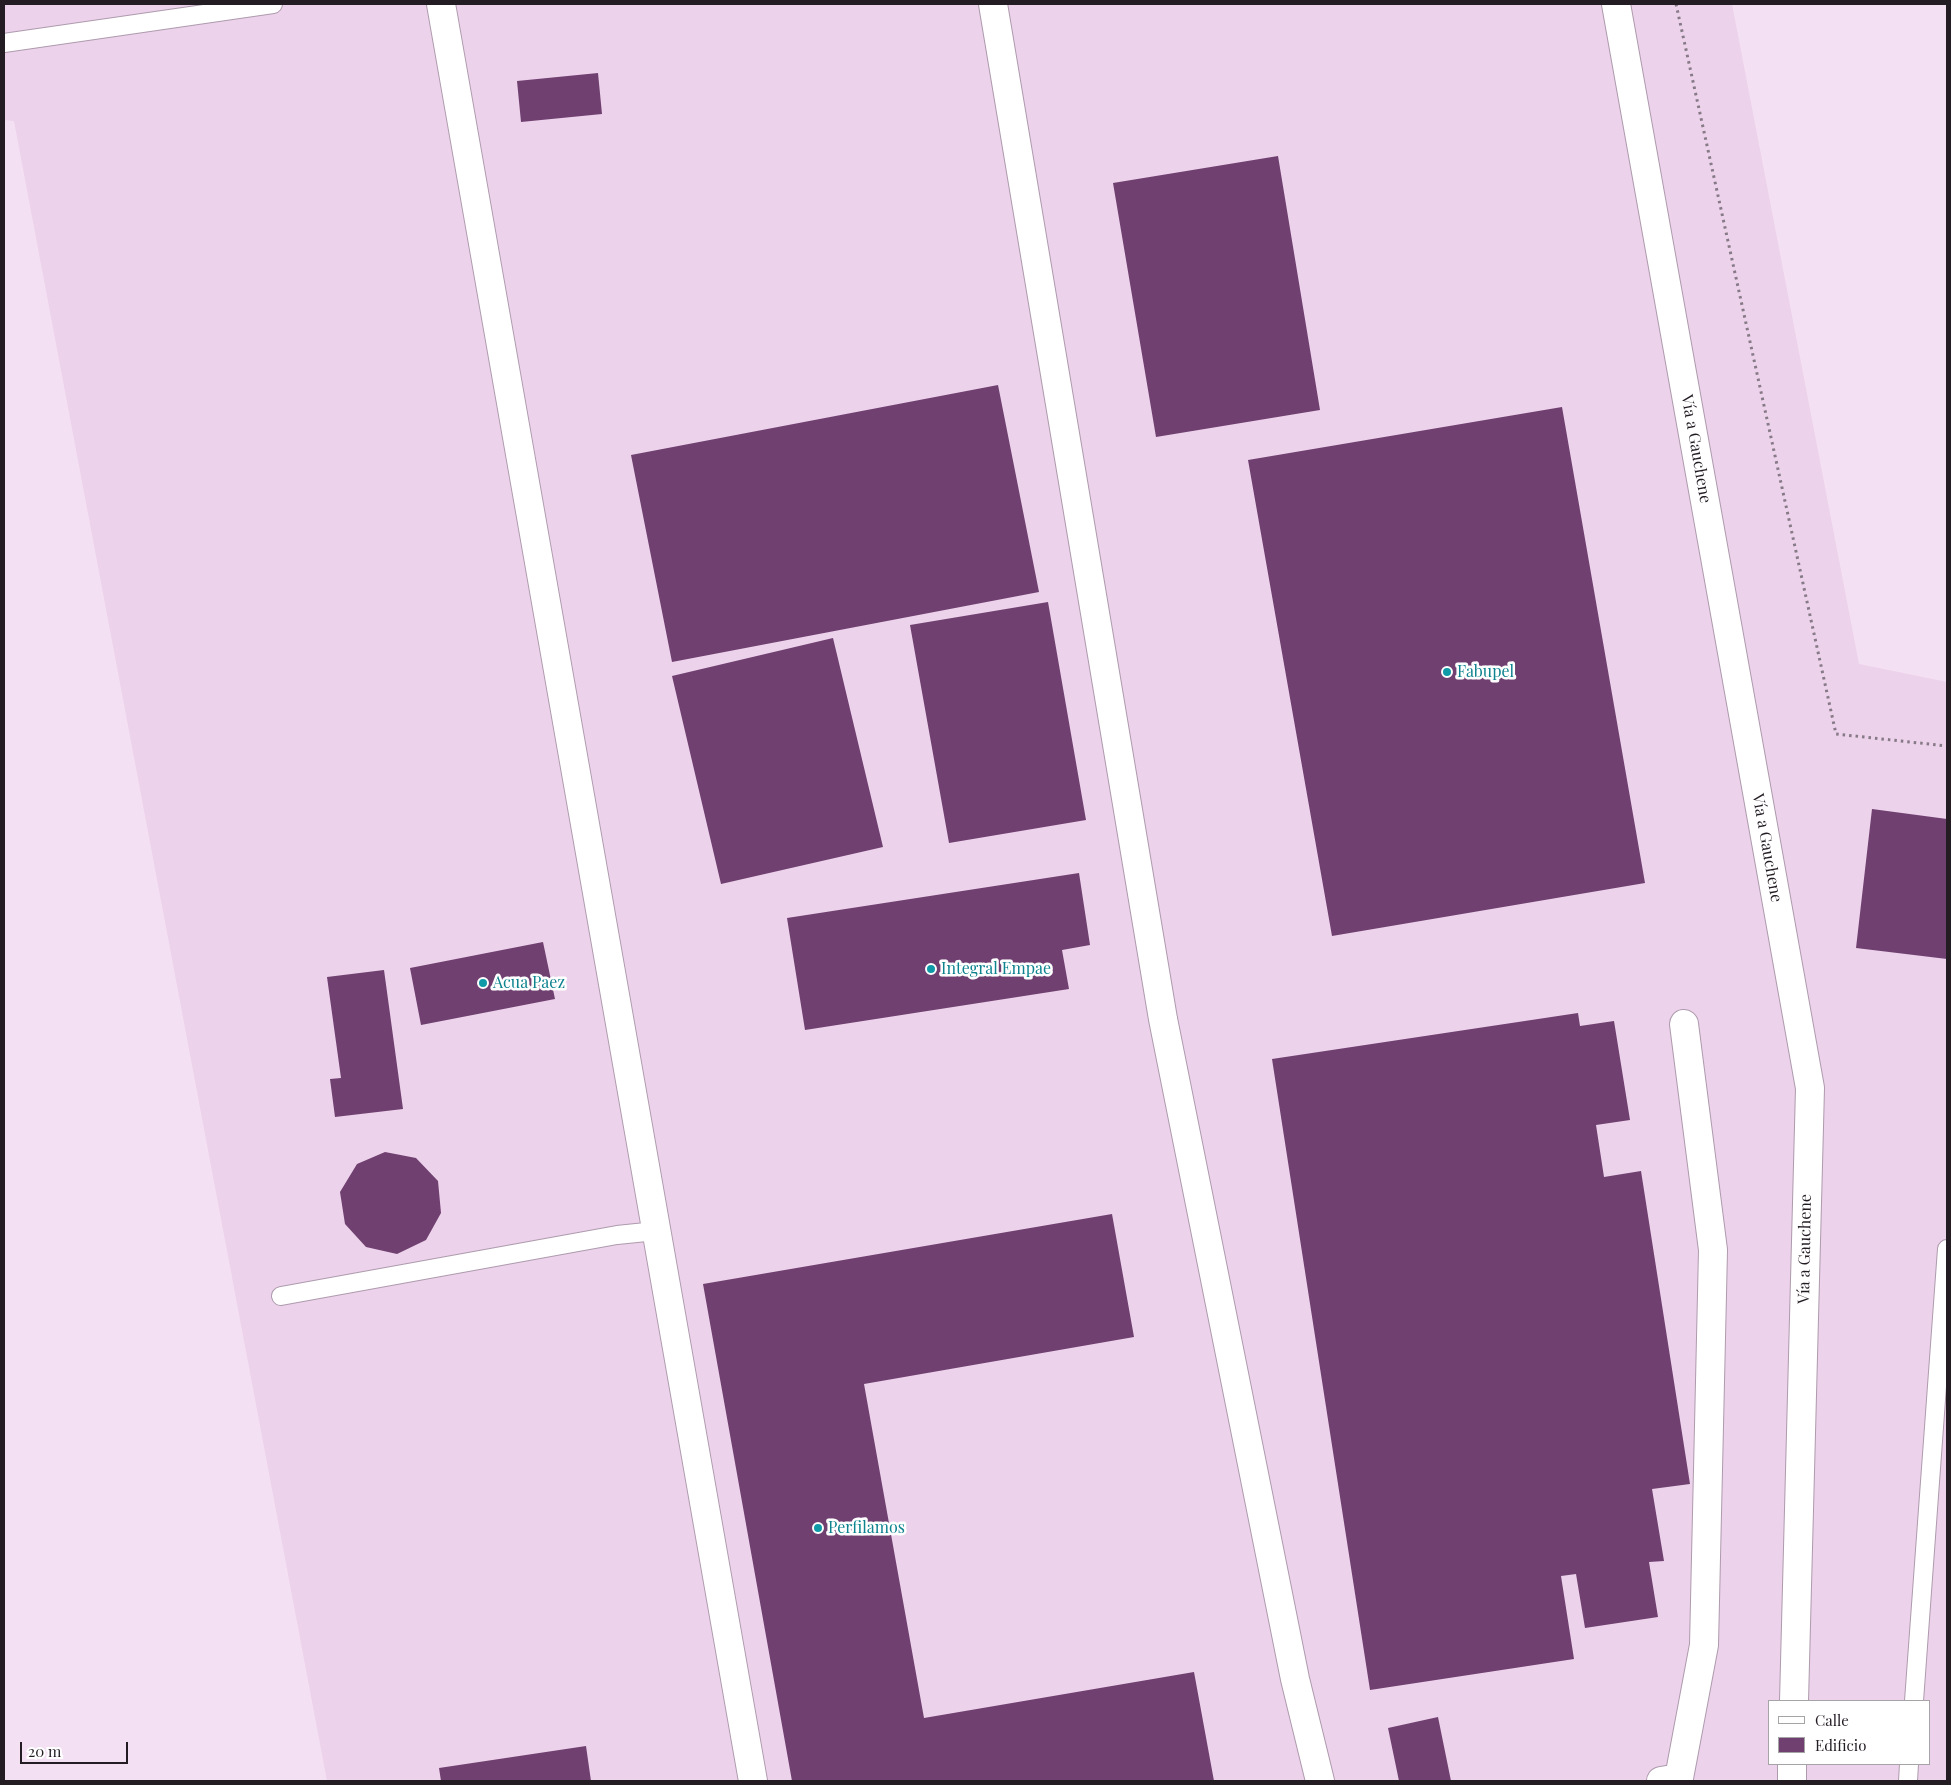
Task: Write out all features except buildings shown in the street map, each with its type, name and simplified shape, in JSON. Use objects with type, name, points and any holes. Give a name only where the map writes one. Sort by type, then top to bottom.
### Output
[{"type":"street","points":[[441,4],[754,1781]]},
{"type":"street","points":[[993,4],[1163,1019],[1293,1669],[1320,1781]]},
{"type":"street","name":"Vía a Gauchene","points":[[1616,4],[1810,1088],[1794,1700]]},
{"type":"street","points":[[1661,1781],[1679,1778],[1704,1645],[1713,1250],[1684,1024]]},
{"type":"street","points":[[1792,1765],[1792,1781]]},
{"type":"lane","points":[[4,43],[273,4]]},
{"type":"lane","points":[[280,1296],[617,1235],[656,1231]]},
{"type":"lane","points":[[1914,1700],[1947,1249]]},
{"type":"lane","points":[[1908,1781],[1909,1765]]},
{"type":"path","points":[[1676,4],[1836,734],[1947,746]]},
{"type":"shaded area","points":[[4,4],[1732,4],[1859,664],[1947,682],[1947,1781],[327,1781],[14,121],[4,120]]},
{"type":"place","name":"Fabupel","points":[[1447,672]]},
{"type":"place","name":"Integral Empae","points":[[931,969]]},
{"type":"place","name":"Acua Paez","points":[[483,983]]},
{"type":"place","name":"Perfilamos","points":[[818,1528]]}]
